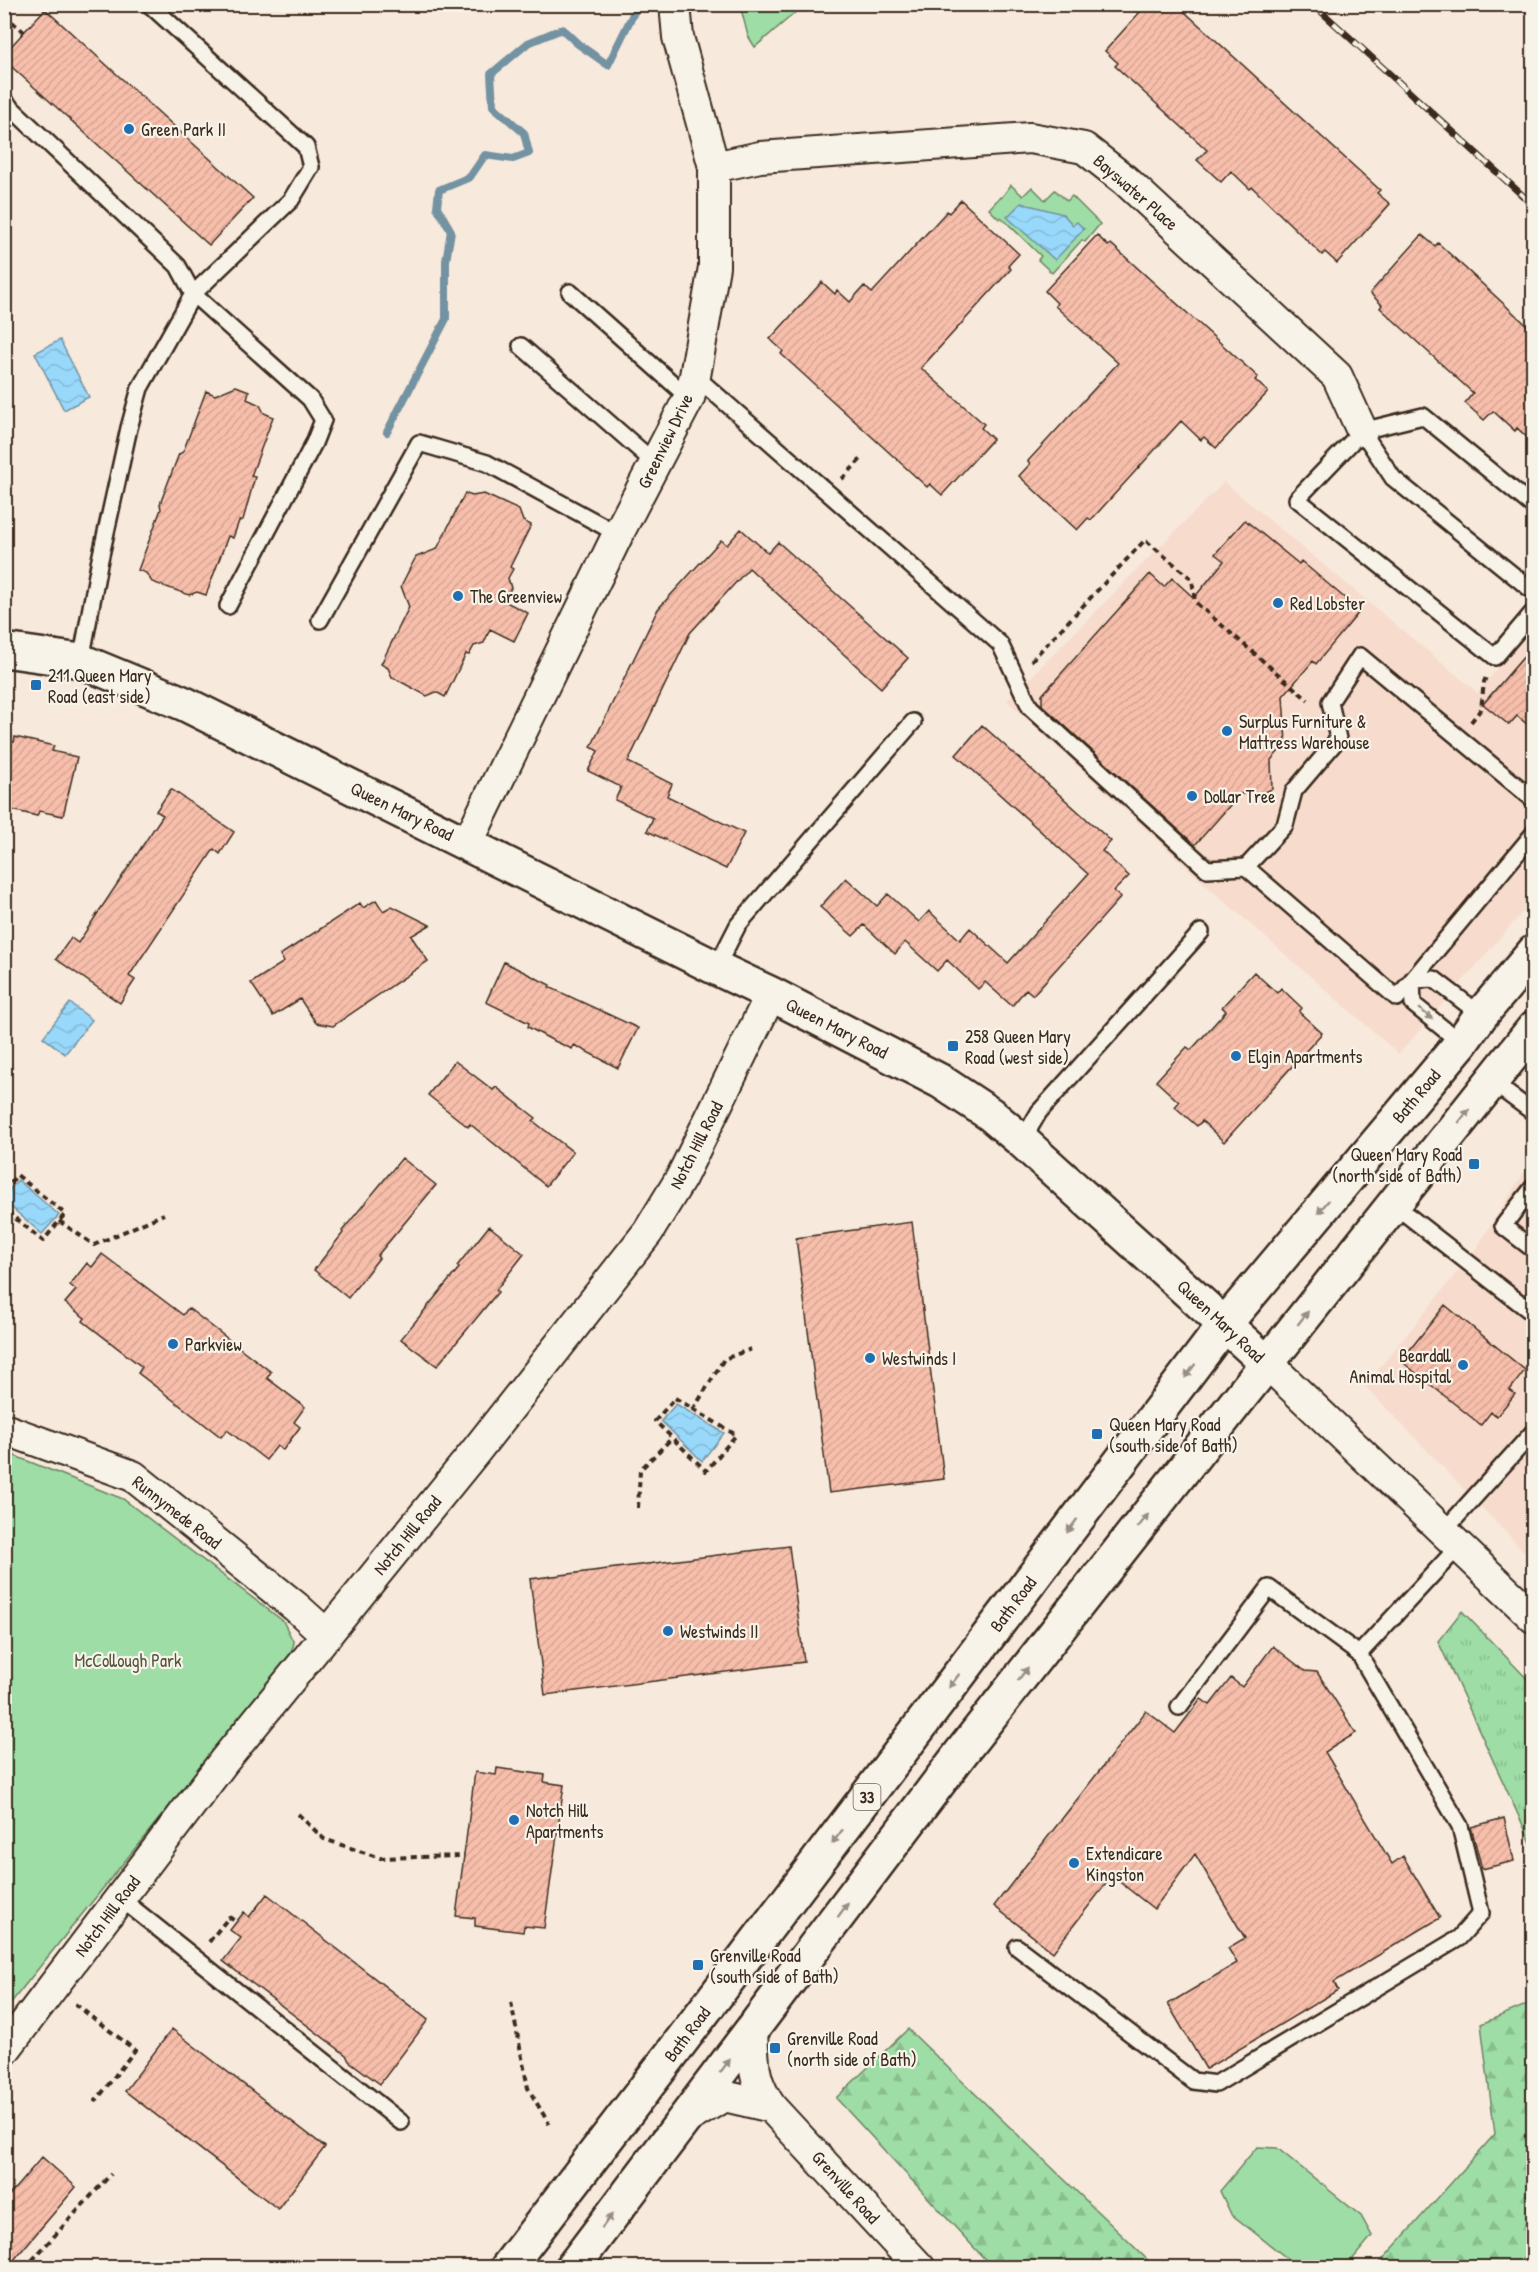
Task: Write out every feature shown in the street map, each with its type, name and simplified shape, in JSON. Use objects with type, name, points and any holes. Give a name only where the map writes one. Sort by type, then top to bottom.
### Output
[{"type":"main road","name":"Queen Mary Road","points":[[4,650],[81,661],[186,704],[771,994],[940,1081],[990,1114],[1022,1141],[1267,1364]]},
{"type":"main road","name":"Bath Road","points":[[507,2268],[1225,1324],[1461,1043],[1533,952]]},
{"type":"main road","points":[[572,2268],[961,1753],[1533,1028]]},
{"type":"street","name":"Greenview Drive","points":[[467,844],[692,387],[714,267],[714,167],[678,37],[675,4]]},
{"type":"street","name":"Bayswater Place","points":[[714,167],[760,157],[1030,138],[1084,148],[1125,180],[1337,376],[1362,431]]},
{"type":"street","name":"Notch Hill Road","points":[[4,2051],[224,1761],[475,1452],[648,1232],[681,1178],[771,994]]},
{"type":"street","name":"Queen Mary Road","points":[[1267,1364],[1533,1618]]},
{"type":"street","name":"Runnymede Road","points":[[4,1429],[133,1476],[296,1607],[327,1635]]},
{"type":"street","name":"Grenville Road","points":[[752,2032],[754,2075],[760,2092],[771,2107],[920,2268]]},
{"type":"street","points":[[684,2120],[724,2096],[771,2107]]},
{"type":"lane","points":[[81,661],[99,564],[140,388],[194,294],[291,200],[310,167],[306,147],[149,4]]},
{"type":"lane","points":[[4,101],[178,266],[194,294],[310,399],[323,420],[314,443],[228,606]]},
{"type":"lane","points":[[570,292],[692,387],[1000,644],[1030,707],[1207,869],[1246,867],[1397,998],[1533,833]]},
{"type":"lane","points":[[522,346],[656,464]]},
{"type":"lane","points":[[1533,507],[1423,416],[1362,431],[1297,499],[1495,657],[1533,611]]},
{"type":"lane","points":[[1362,431],[1393,478],[1533,592]]},
{"type":"lane","points":[[320,620],[419,442],[487,464],[618,534]]},
{"type":"lane","points":[[1246,867],[1285,825],[1294,791],[1338,739],[1330,702],[1360,656],[1533,800]]},
{"type":"lane","points":[[716,968],[738,925],[913,722]]},
{"type":"lane","points":[[1022,1141],[1039,1112],[1201,932]]},
{"type":"lane","points":[[1412,980],[1434,979],[1481,1015]]},
{"type":"lane","points":[[1412,980],[1413,1004],[1461,1043]]},
{"type":"lane","points":[[1492,1082],[1533,1113]]},
{"type":"lane","points":[[1533,1186],[1503,1226],[1533,1250]]},
{"type":"lane","points":[[1393,1204],[1533,1314]]},
{"type":"lane","points":[[1359,1654],[1451,1540],[1533,1431]]},
{"type":"lane","points":[[1017,1947],[1193,2081],[1216,2084],[1459,1938],[1481,1913],[1460,1826],[1359,1654],[1269,1588],[1179,1707]]},
{"type":"lane","points":[[120,1898],[401,2122]]},
{"type":"path","points":[[4,15],[24,32]]},
{"type":"path","points":[[1016,677],[1145,540],[1192,579],[1195,602],[1281,678],[1307,700],[1330,702]]},
{"type":"path","points":[[1459,737],[1481,709],[1484,682],[1495,657]]},
{"type":"path","points":[[4,1191],[17,1175],[65,1214],[43,1241],[4,1209]]},
{"type":"path","points":[[59,1221],[94,1245],[164,1214]]},
{"type":"path","points":[[693,1410],[724,1359],[751,1349]]},
{"type":"path","points":[[675,1398],[736,1435],[706,1471],[672,1438],[656,1421],[675,1398]]},
{"type":"path","points":[[638,1508],[640,1470],[672,1438]]},
{"type":"path","points":[[298,1814],[324,1839],[380,1858],[464,1856]]},
{"type":"path","points":[[53,1988],[135,2050],[95,2102]]},
{"type":"path","points":[[511,2002],[528,2088],[549,2124]]},
{"type":"path","points":[[25,2268],[111,2174]]},
{"type":"path","points":[[4,2263],[9,2268]]},
{"type":"shaded area","points":[[1224,482],[1478,693],[1533,621],[1533,900],[1399,1054],[1207,886],[1007,701]]},
{"type":"shaded area","points":[[1533,1158],[1533,1561],[1365,1386],[1476,1249]]},
{"type":"green space","points":[[740,4],[804,5],[755,47],[748,36]]},
{"type":"green space","points":[[1011,185],[1023,196],[1032,187],[1045,200],[1055,190],[1067,201],[1072,196],[1100,224],[1085,242],[1082,240],[1052,273],[1038,260],[1041,256],[1001,217],[999,219],[989,209]]},
{"type":"green space","name":"McCollough Park","points":[[5,1452],[123,1499],[283,1621],[294,1643],[290,1656],[5,2010]]},
{"type":"green space","points":[[1462,1611],[1533,1685],[1533,1847],[1438,1641]]},
{"type":"green space","points":[[1533,2002],[1533,2267],[1376,2267],[1495,2134],[1481,2024]]},
{"type":"green space","points":[[908,2029],[1155,2267],[992,2267],[836,2098]]},
{"type":"green space","points":[[1257,2147],[1277,2148],[1361,2216],[1372,2236],[1346,2267],[1298,2267],[1231,2214],[1220,2191]]},
{"type":"water","points":[[1021,203],[1063,214],[1073,225],[1077,222],[1084,229],[1055,260],[1007,217]]},
{"type":"water","points":[[60,340],[89,397],[64,410],[35,353]]},
{"type":"water","points":[[70,1003],[92,1020],[65,1054],[43,1037]]},
{"type":"water","points":[[18,1180],[59,1215],[42,1234],[5,1202],[5,1195]]},
{"type":"water","points":[[676,1404],[724,1433],[702,1461],[661,1421]]},
{"type":"building","points":[[1147,4],[1176,4],[1380,190],[1377,193],[1390,204],[1337,263],[1325,252],[1322,255],[1252,187],[1250,189],[1231,171],[1221,182],[1197,160],[1207,150],[1115,66],[1118,63],[1105,51]]},
{"type":"building","name":"Green Park II","points":[[45,9],[253,198],[209,245],[4,60],[4,54]]},
{"type":"building","points":[[961,200],[1019,254],[1008,266],[1011,269],[921,368],[984,424],[981,428],[993,439],[942,495],[930,484],[927,487],[781,354],[783,351],[770,339],[822,282],[835,294],[837,290],[850,302],[864,286],[872,293],[947,211],[949,213]]},
{"type":"building","points":[[1097,235],[1108,246],[1111,244],[1258,377],[1255,380],[1268,392],[1216,448],[1204,437],[1201,440],[1181,421],[1091,520],[1088,518],[1077,530],[1019,476],[1030,464],[1028,461],[1118,363],[1055,306],[1057,303],[1045,291]]},
{"type":"building","points":[[1422,235],[1435,246],[1438,243],[1533,331],[1533,443],[1517,428],[1515,431],[1493,411],[1484,420],[1465,403],[1473,393],[1380,308],[1382,305],[1370,293]]},
{"type":"building","points":[[236,386],[249,391],[247,399],[260,405],[264,413],[273,417],[251,476],[255,477],[243,520],[239,521],[233,538],[228,536],[206,595],[197,592],[189,595],[152,582],[146,573],[138,570],[172,472],[179,454],[183,452],[206,391],[215,395]]},
{"type":"building","name":"The Greenview","points":[[465,493],[472,496],[484,494],[519,510],[523,521],[531,525],[510,567],[513,569],[508,578],[511,588],[504,601],[528,613],[514,641],[490,629],[484,643],[474,646],[469,655],[466,654],[445,697],[436,692],[427,696],[392,677],[388,668],[381,664],[409,607],[401,586],[416,557],[437,549]]},
{"type":"building","points":[[1245,520],[1299,564],[1301,561],[1360,611],[1316,664],[1313,661],[1283,696],[1286,743],[1271,760],[1272,789],[1263,793],[1240,794],[1195,845],[1042,705],[1042,695],[1150,574],[1164,587],[1172,578],[1194,598],[1224,561],[1215,554]]},
{"type":"building","points":[[741,529],[768,553],[778,542],[908,658],[881,688],[749,568],[690,633],[628,762],[672,784],[667,796],[744,833],[726,869],[647,831],[653,818],[615,800],[621,787],[588,771],[598,751],[591,747],[658,609],[721,540],[727,545]]},
{"type":"building","points":[[1533,646],[1533,729],[1517,716],[1509,725],[1483,704]]},
{"type":"building","points":[[982,725],[1111,841],[1102,851],[1129,876],[1114,891],[1121,897],[1033,995],[1026,989],[1012,1006],[985,982],[978,989],[947,960],[937,971],[905,942],[895,954],[864,925],[853,936],[820,907],[846,878],[877,906],[888,894],[919,922],[929,911],[960,940],[970,928],[1008,963],[1088,874],[956,755]]},
{"type":"building","points":[[15,737],[54,746],[52,751],[77,757],[63,816],[39,811],[37,816],[4,808],[4,740],[14,742]]},
{"type":"building","points":[[171,789],[234,832],[220,854],[214,849],[129,976],[135,980],[120,1003],[56,959],[71,938],[78,943],[163,815],[156,811]]},
{"type":"building","points":[[376,900],[383,911],[392,906],[430,925],[411,936],[428,961],[333,1026],[316,1023],[300,999],[273,1016],[251,983],[284,962],[280,955],[360,903],[363,908]]},
{"type":"building","points":[[504,962],[550,985],[549,987],[638,1028],[618,1068],[574,1045],[572,1049],[550,1039],[528,1027],[529,1023],[486,1002]]},
{"type":"building","name":"Elgin Apartments","points":[[1254,972],[1277,993],[1281,988],[1302,1008],[1299,1012],[1322,1033],[1224,1142],[1202,1121],[1197,1126],[1175,1107],[1179,1102],[1156,1081],[1187,1047],[1191,1050],[1226,1011],[1222,1007]]},
{"type":"building","points":[[455,1061],[493,1090],[496,1087],[536,1118],[533,1121],[573,1152],[546,1186],[470,1124],[468,1127],[428,1095]]},
{"type":"building","points":[[402,1158],[436,1185],[377,1256],[379,1258],[348,1298],[314,1270],[343,1233],[342,1231]]},
{"type":"building","name":"Westwinds I","points":[[912,1222],[944,1479],[829,1493],[796,1238]]},
{"type":"building","points":[[489,1226],[524,1254],[496,1290],[498,1292],[437,1366],[401,1339],[459,1268],[457,1266]]},
{"type":"building","name":"Parkview","points":[[102,1254],[183,1315],[188,1308],[271,1372],[267,1378],[305,1407],[294,1422],[300,1427],[283,1450],[277,1446],[266,1460],[227,1430],[221,1437],[138,1373],[142,1367],[83,1321],[85,1318],[65,1303],[76,1290],[70,1285],[87,1263],[92,1267]]},
{"type":"building","name":"Beardall Animal Hospital","points":[[1445,1305],[1525,1370],[1510,1390],[1515,1394],[1497,1416],[1491,1412],[1481,1425],[1401,1361]]},
{"type":"building","name":"Westwinds II","points":[[789,1546],[804,1662],[545,1695],[530,1579]]},
{"type":"building","name":"Extendicare Kingston","points":[[1273,1646],[1305,1671],[1317,1672],[1356,1733],[1325,1752],[1392,1864],[1403,1856],[1440,1918],[1334,1982],[1338,1990],[1206,2069],[1168,2004],[1237,1963],[1228,1948],[1245,1938],[1195,1854],[1154,1909],[1112,1876],[1053,1952],[994,1906],[1146,1711],[1175,1733],[1201,1699],[1210,1705],[1231,1678],[1242,1687]]},
{"type":"building","name":"Notch Hill Apartments","points":[[497,1768],[545,1775],[544,1782],[564,1785],[544,1928],[524,1926],[523,1932],[475,1926],[475,1918],[456,1916],[475,1772],[496,1775]]},
{"type":"building","points":[[1504,1818],[1514,1861],[1482,1869],[1471,1827]]},
{"type":"building","points":[[267,1894],[428,2020],[380,2084],[349,2061],[346,2055],[223,1961],[241,1938],[230,1930],[244,1912],[249,1917]]},
{"type":"building","points":[[172,2029],[325,2147],[278,2209],[125,2091]]},
{"type":"building","points":[[42,2157],[76,2187],[7,2268],[4,2268],[4,2201]]},
{"type":"waterway","points":[[387,432],[446,319],[446,261],[451,231],[437,207],[439,190],[470,177],[485,155],[513,159],[529,153],[524,133],[493,106],[491,74],[528,43],[562,29],[578,44],[608,65],[638,4]]},
{"type":"railway","points":[[1313,4],[1534,206]]},
{"type":"place","name":"Green Park II","points":[[129,129]]},
{"type":"place","name":"The Greenview","points":[[458,596]]},
{"type":"place","name":"Red Lobster","points":[[1278,603]]},
{"type":"place","name":"211 Queen Mary Road (east side)","points":[[36,685]]},
{"type":"place","name":"Surplus Furniture & Mattress Warehouse","points":[[1227,731]]},
{"type":"place","name":"Dollar Tree","points":[[1192,796]]},
{"type":"place","name":"258 Queen Mary Road (west side)","points":[[953,1046]]},
{"type":"place","name":"Elgin Apartments","points":[[1236,1056]]},
{"type":"place","name":"Queen Mary Road (north side of Bath)","points":[[1474,1164]]},
{"type":"place","name":"Parkview","points":[[173,1344]]},
{"type":"place","name":"Westwinds I","points":[[870,1358]]},
{"type":"place","name":"Beardall Animal Hospital","points":[[1463,1365]]},
{"type":"place","name":"Queen Mary Road (south side of Bath)","points":[[1097,1434]]},
{"type":"place","name":"Westwinds II","points":[[668,1631]]},
{"type":"place","name":"Notch Hill Apartments","points":[[514,1820]]},
{"type":"place","name":"Extendicare Kingston","points":[[1074,1863]]},
{"type":"place","name":"Grenville Road (south side of Bath)","points":[[698,1965]]},
{"type":"place","name":"Grenville Road (north side of Bath)","points":[[775,2048]]}]
